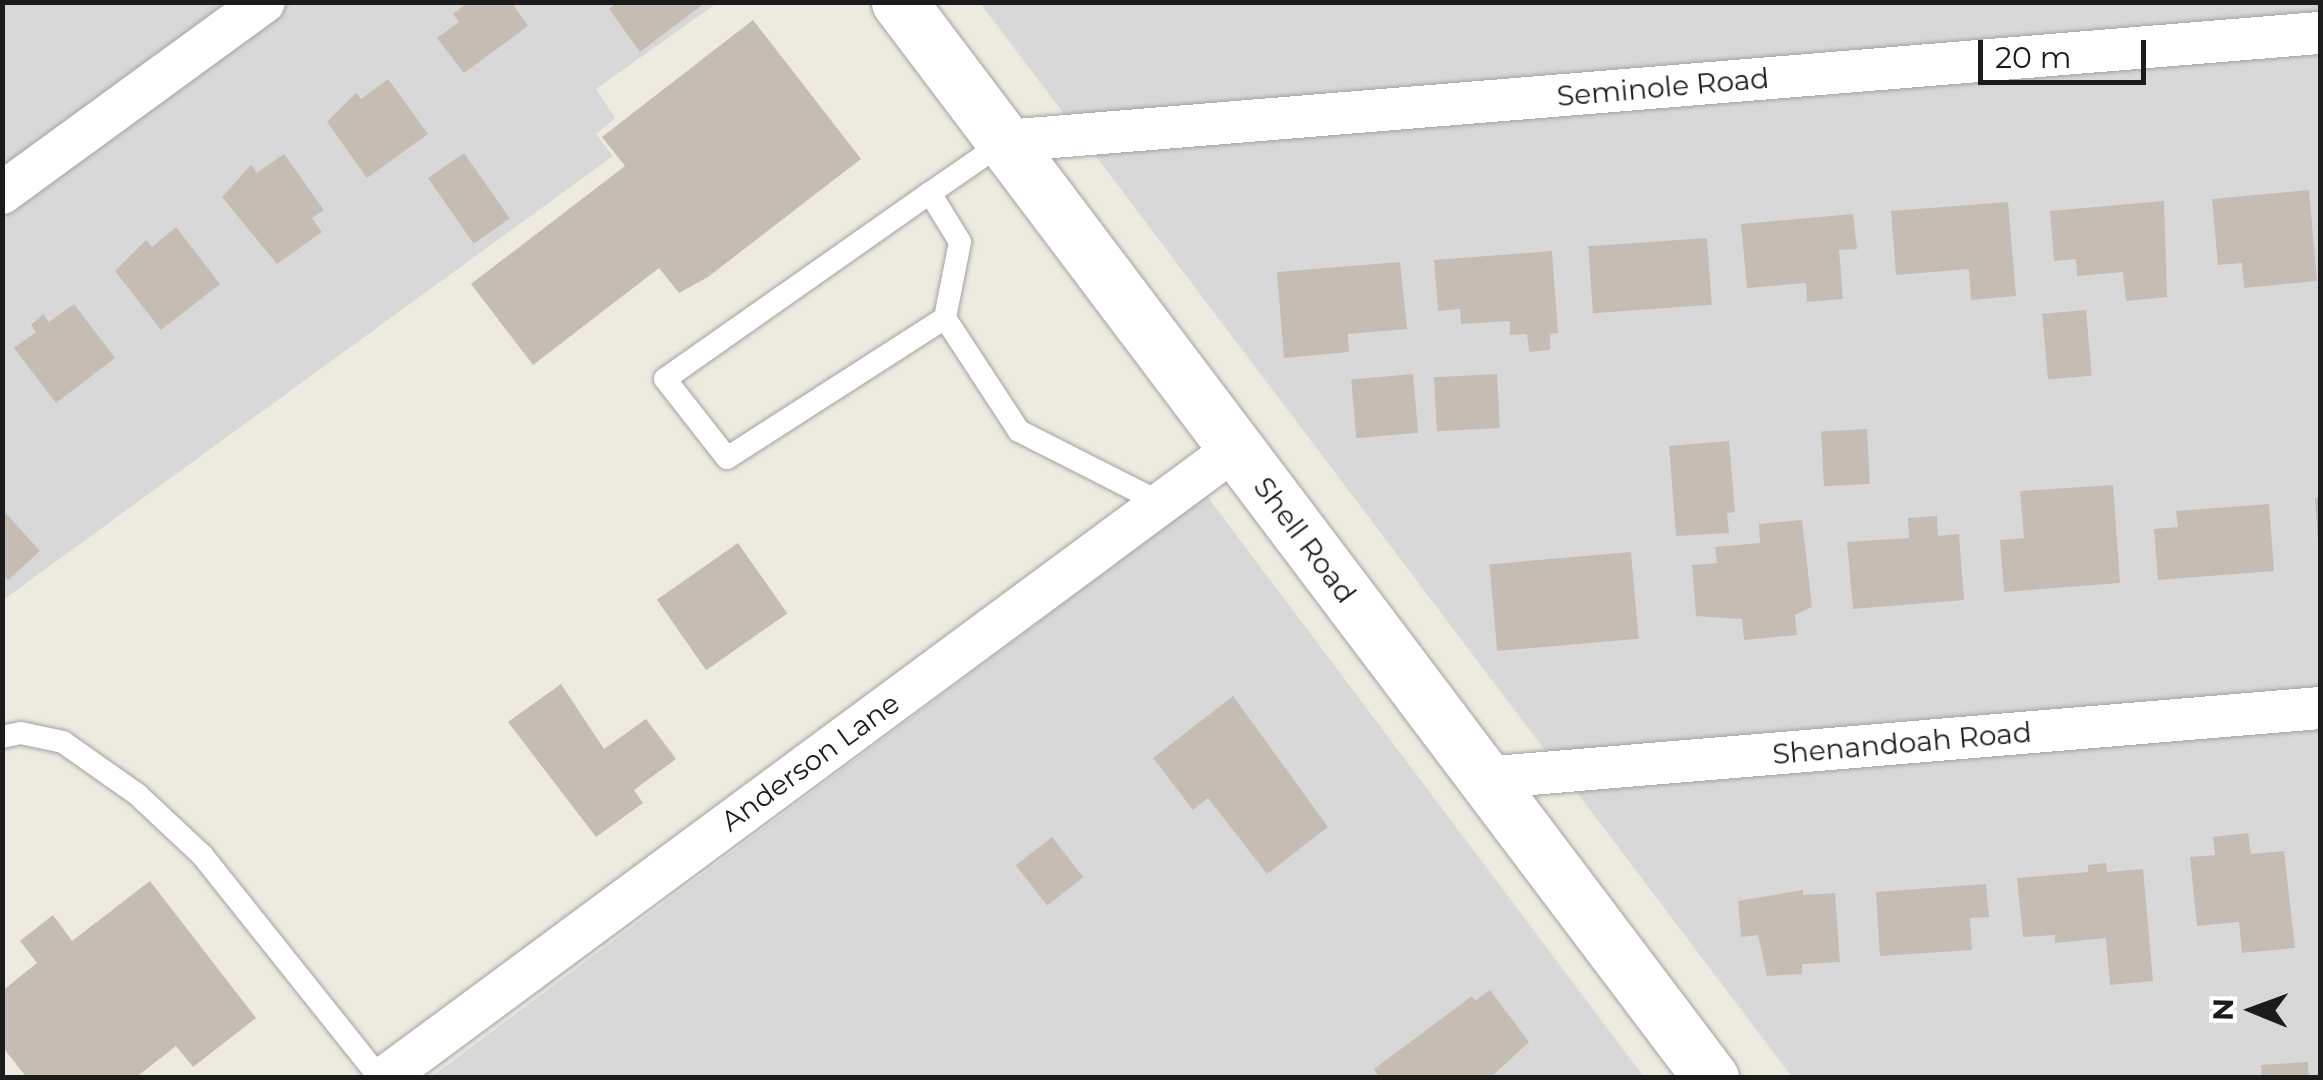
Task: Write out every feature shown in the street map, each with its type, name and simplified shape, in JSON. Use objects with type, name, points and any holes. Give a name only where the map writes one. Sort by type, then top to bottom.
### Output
[{"type":"street","points":[[2,193],[264,2]]},
{"type":"street","name":"Shell Road","points":[[900,2],[1711,1078]]},
{"type":"street","name":"Seminole Road","points":[[1005,142],[2320,33]]},
{"type":"street","name":"Anderson Lane","points":[[382,1078],[1236,448]]},
{"type":"street","name":"Shenandoah Road","points":[[1483,778],[2320,708]]},
{"type":"lane","points":[[945,318],[727,458],[665,378],[1005,142]]},
{"type":"lane","points":[[930,193],[960,242],[945,318],[1018,431],[1161,503]]},
{"type":"lane","points":[[2,737],[21,732],[63,742],[138,795],[202,855],[382,1078]]},
{"type":"shaded area","points":[[3,3],[717,3],[596,89],[615,118],[596,134],[613,156],[3,600]]},
{"type":"shaded area","points":[[980,3],[2320,3],[2320,1077],[1792,1077]]},
{"type":"shaded area","points":[[1207,496],[1644,1077],[430,1078]]},
{"type":"building","points":[[468,2],[511,2],[528,26],[464,73],[437,38],[459,22],[453,14]]},
{"type":"building","points":[[618,2],[706,2],[640,52],[609,9]]},
{"type":"building","points":[[753,20],[861,159],[708,277],[679,293],[659,268],[533,365],[471,284],[625,166],[602,137]]},
{"type":"building","points":[[388,79],[428,134],[367,178],[327,122],[356,93],[361,99]]},
{"type":"building","points":[[464,153],[510,219],[474,244],[428,178]]},
{"type":"building","points":[[284,154],[324,210],[312,218],[322,232],[277,264],[222,197],[251,165],[257,173]]},
{"type":"building","points":[[2309,190],[2317,281],[2244,288],[2242,263],[2218,265],[2212,199]]},
{"type":"building","points":[[2164,201],[2167,297],[2126,301],[2123,272],[2077,276],[2076,259],[2054,261],[2050,211]]},
{"type":"building","points":[[2008,202],[2016,296],[1971,300],[1969,269],[1896,275],[1891,211]]},
{"type":"building","points":[[1853,214],[1857,249],[1839,250],[1843,299],[1807,302],[1806,283],[1747,288],[1741,224]]},
{"type":"building","points":[[176,227],[220,284],[161,330],[115,271],[146,240],[152,247]]},
{"type":"building","points":[[1707,238],[1712,305],[1593,313],[1588,246]]},
{"type":"building","points":[[1552,251],[1558,333],[1550,334],[1550,350],[1529,352],[1527,334],[1510,335],[1510,321],[1461,324],[1460,309],[1438,311],[1434,260]]},
{"type":"building","points":[[1400,262],[1407,329],[1348,334],[1349,352],[1284,358],[1277,272]]},
{"type":"building","points":[[74,304],[115,358],[56,403],[14,348],[36,332],[31,325],[43,314],[49,322]]},
{"type":"building","points":[[2086,310],[2092,376],[2048,380],[2042,314]]},
{"type":"building","points":[[1413,374],[1418,433],[1356,438],[1351,379]]},
{"type":"building","points":[[1497,374],[1500,428],[1437,431],[1434,377]]},
{"type":"building","points":[[1867,429],[1870,484],[1824,486],[1821,431]]},
{"type":"building","points":[[1729,441],[1735,512],[1727,513],[1729,533],[1676,536],[1669,446]]},
{"type":"building","points":[[2113,485],[2120,583],[2004,592],[2000,540],[2024,538],[2020,491]]},
{"type":"building","points":[[2315,498],[2320,498],[2320,539],[2318,539]]},
{"type":"building","points":[[2269,504],[2274,571],[2158,580],[2154,529],[2178,527],[2176,511]]},
{"type":"building","points":[[2,509],[40,551],[8,580],[2,574]]},
{"type":"building","points":[[1937,516],[1938,536],[1959,534],[1964,600],[1853,609],[1847,542],[1909,538],[1908,518]]},
{"type":"building","points":[[1802,520],[1812,607],[1795,615],[1797,635],[1744,640],[1742,619],[1696,616],[1692,565],[1717,563],[1715,547],[1760,543],[1759,524]]},
{"type":"building","points":[[738,543],[787,613],[706,670],[657,600]]},
{"type":"building","points":[[1631,552],[1639,639],[1497,651],[1490,564]]},
{"type":"building","points":[[561,684],[604,749],[646,719],[676,759],[634,790],[643,803],[596,837],[508,722]]},
{"type":"building","points":[[1233,696],[1328,827],[1267,874],[1208,798],[1193,810],[1153,758]]},
{"type":"building","points":[[2248,833],[2251,854],[2284,851],[2295,948],[2242,953],[2239,922],[2197,926],[2190,857],[2215,855],[2213,837]]},
{"type":"building","points":[[1052,837],[1083,877],[1047,906],[1016,865]]},
{"type":"building","points":[[2106,863],[2107,872],[2143,869],[2153,981],[2110,985],[2106,938],[2055,943],[2055,935],[2023,937],[2017,878],[2088,872],[2088,865]]},
{"type":"building","points":[[150,881],[256,1018],[193,1067],[176,1046],[135,1078],[27,1078],[2,1046],[2,991],[37,963],[20,941],[53,915],[72,941]]},
{"type":"building","points":[[1986,884],[1989,917],[1970,918],[1972,950],[1880,956],[1876,892]]},
{"type":"building","points":[[1803,890],[1803,895],[1835,893],[1840,962],[1802,964],[1802,974],[1767,976],[1758,935],[1741,937],[1738,901]]},
{"type":"building","points":[[1490,990],[1529,1042],[1490,1078],[1380,1078],[1374,1069],[1472,996],[1475,1001]]},
{"type":"building","points":[[2308,1062],[2309,1078],[2262,1078],[2261,1065]]}]
